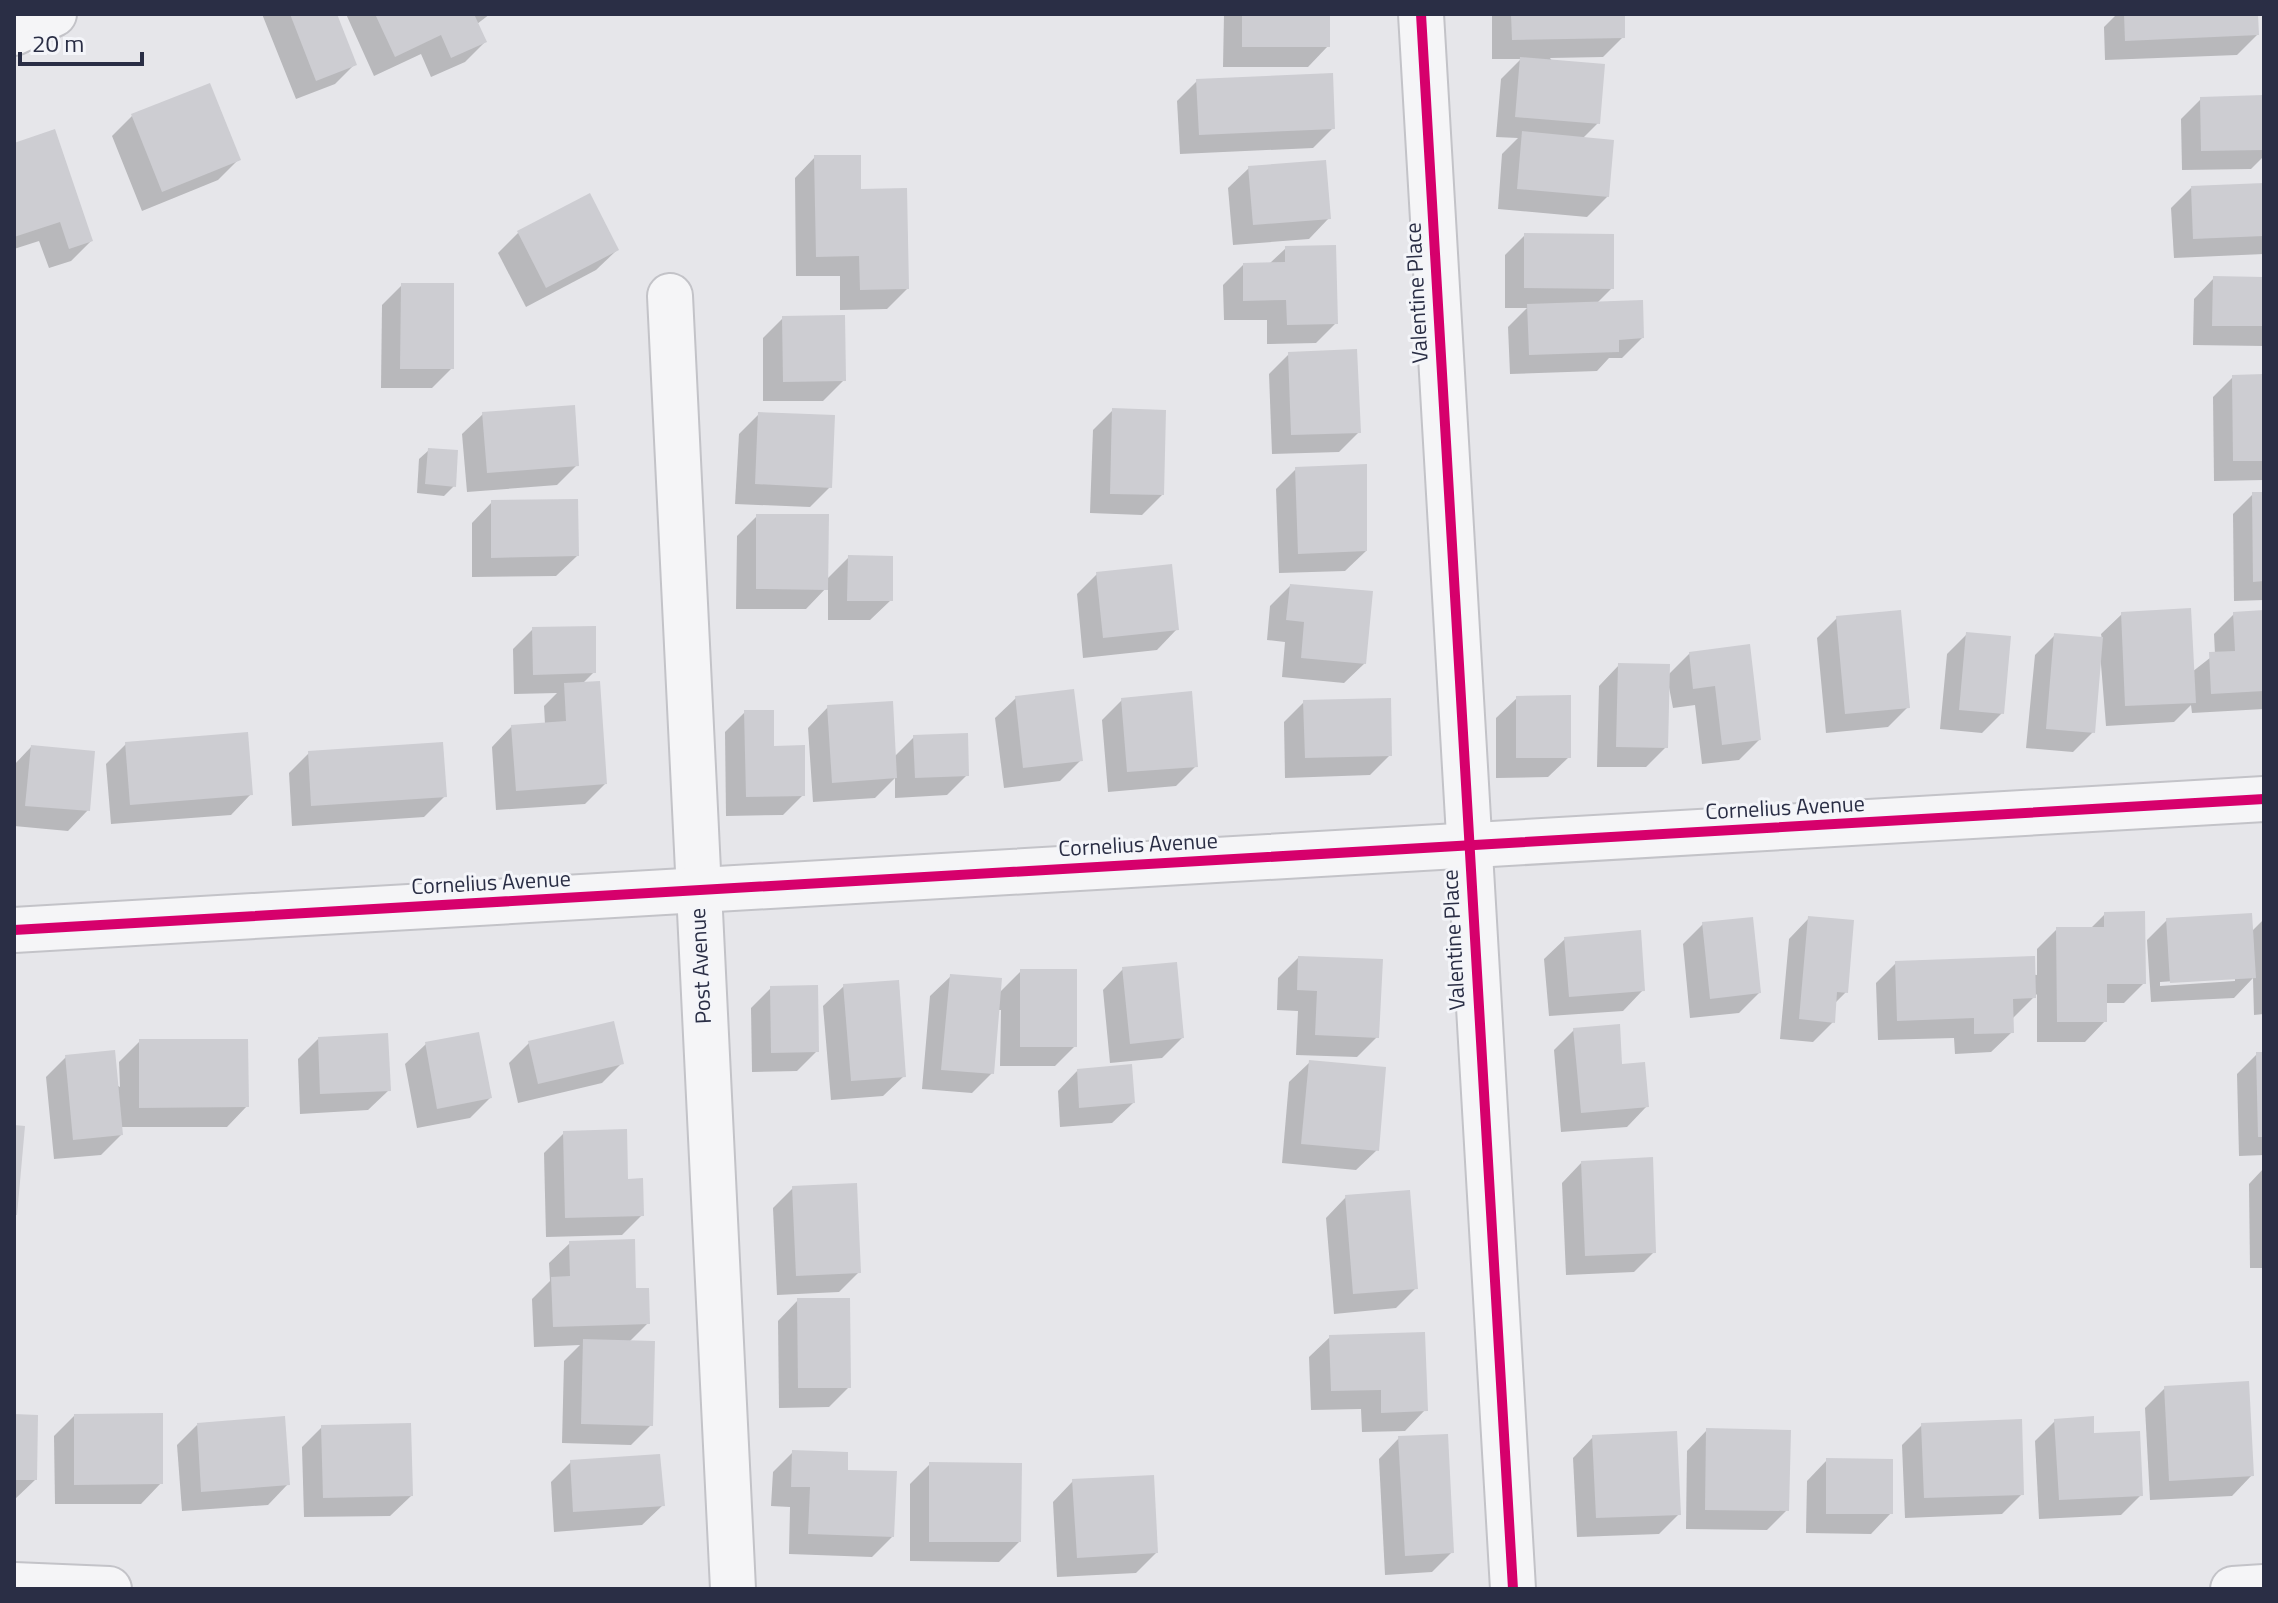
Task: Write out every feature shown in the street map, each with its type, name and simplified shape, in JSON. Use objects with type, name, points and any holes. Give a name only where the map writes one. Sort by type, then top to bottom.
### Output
[{"type":"street","points":[[14,33],[54,14]]},
{"type":"street","name":"Valentine Place","points":[[1421,14],[1513,1589]]},
{"type":"street","name":"Post Avenue","points":[[670,296],[696,890],[733,1589]]},
{"type":"street","name":"Cornelius Avenue","points":[[14,930],[2264,799]]},
{"type":"street","points":[[14,1585],[109,1589]]},
{"type":"street","points":[[2233,1589],[2264,1587]]},
{"type":"building","points":[[290,14],[337,14],[357,65],[316,81]]},
{"type":"building","points":[[375,14],[474,14],[487,42],[451,58],[441,35],[395,57]]},
{"type":"building","points":[[1242,14],[1330,14],[1330,47],[1242,47]]},
{"type":"building","points":[[1511,14],[1625,14],[1625,38],[1512,40]]},
{"type":"building","points":[[2124,14],[2258,14],[2259,35],[2125,41]]},
{"type":"building","points":[[1520,57],[1605,64],[1600,124],[1515,117]]},
{"type":"building","points":[[1333,73],[1335,129],[1199,135],[1196,79]]},
{"type":"building","points":[[210,83],[241,160],[162,192],[131,114]]},
{"type":"building","points":[[2264,95],[2264,150],[2201,151],[2200,97]]},
{"type":"building","points":[[55,129],[93,241],[69,249],[60,222],[14,237],[14,143]]},
{"type":"building","points":[[1522,131],[1614,140],[1609,197],[1517,189]]},
{"type":"building","points":[[814,155],[861,155],[861,189],[907,188],[909,289],[860,290],[859,256],[816,257]]},
{"type":"building","points":[[1326,160],[1331,219],[1253,225],[1248,166]]},
{"type":"building","points":[[2264,183],[2264,236],[2193,239],[2191,186]]},
{"type":"building","points":[[590,193],[619,250],[546,288],[517,231]]},
{"type":"building","points":[[1524,233],[1614,234],[1614,289],[1524,288]]},
{"type":"building","points":[[1336,245],[1338,324],[1287,325],[1286,300],[1243,301],[1243,263],[1285,262],[1285,246]]},
{"type":"building","points":[[2213,276],[2264,277],[2264,326],[2212,326]]},
{"type":"building","points":[[401,283],[454,283],[454,369],[400,369]]},
{"type":"building","points":[[1643,300],[1644,338],[1619,340],[1619,352],[1529,355],[1527,304]]},
{"type":"building","points":[[845,315],[846,381],[783,382],[782,316]]},
{"type":"building","points":[[1357,349],[1361,433],[1291,435],[1288,352]]},
{"type":"building","points":[[2264,374],[2264,461],[2233,461],[2232,375]]},
{"type":"building","points":[[575,405],[579,466],[487,473],[482,412]]},
{"type":"building","points":[[1112,408],[1166,410],[1164,495],[1110,494]]},
{"type":"building","points":[[758,412],[835,415],[832,488],[755,484]]},
{"type":"building","points":[[428,448],[458,450],[456,487],[425,484]]},
{"type":"building","points":[[1367,464],[1367,551],[1298,554],[1295,467]]},
{"type":"building","points":[[2252,492],[2264,492],[2264,581],[2253,582]]},
{"type":"building","points":[[578,499],[579,556],[491,558],[491,500]]},
{"type":"building","points":[[756,514],[829,514],[828,590],[756,589]]},
{"type":"building","points":[[848,555],[893,556],[893,601],[847,601]]},
{"type":"building","points":[[1172,564],[1179,630],[1103,638],[1096,572]]},
{"type":"building","points":[[1290,584],[1373,591],[1366,664],[1301,658],[1304,622],[1286,620]]},
{"type":"building","points":[[2191,608],[2196,703],[2125,706],[2121,612]]},
{"type":"building","points":[[1901,610],[1910,708],[1845,714],[1836,616]]},
{"type":"building","points":[[2264,610],[2264,691],[2211,694],[2209,652],[2235,651],[2233,612]]},
{"type":"building","points":[[596,626],[596,673],[533,675],[532,627]]},
{"type":"building","points":[[1966,632],[2011,636],[2004,714],[1959,710]]},
{"type":"building","points":[[2054,633],[2103,637],[2095,733],[2046,729]]},
{"type":"building","points":[[1750,644],[1761,740],[1722,745],[1715,686],[1693,689],[1689,652]]},
{"type":"building","points":[[1618,663],[1670,664],[1668,748],[1616,747]]},
{"type":"building","points":[[600,681],[607,784],[516,791],[511,725],[566,721],[564,683]]},
{"type":"building","points":[[1074,689],[1083,761],[1023,768],[1015,696]]},
{"type":"building","points":[[1192,691],[1198,767],[1127,772],[1121,698]]},
{"type":"building","points":[[1571,695],[1571,758],[1516,758],[1516,696]]},
{"type":"building","points":[[1391,698],[1392,756],[1305,758],[1303,700]]},
{"type":"building","points":[[893,701],[897,778],[832,783],[827,705]]},
{"type":"building","points":[[744,710],[774,710],[774,746],[805,745],[805,796],[746,797]]},
{"type":"building","points":[[248,732],[253,795],[130,805],[125,742]]},
{"type":"building","points":[[968,733],[969,776],[915,778],[913,735]]},
{"type":"building","points":[[443,742],[447,797],[311,806],[308,751]]},
{"type":"building","points":[[31,745],[95,751],[90,811],[25,806]]},
{"type":"building","points":[[2145,911],[2146,984],[2107,984],[2107,1022],[2057,1022],[2056,927],[2104,927],[2104,912]]},
{"type":"building","points":[[2252,913],[2256,978],[2170,983],[2166,918]]},
{"type":"building","points":[[1808,916],[1854,920],[1848,993],[1837,992],[1835,1023],[1799,1019]]},
{"type":"building","points":[[1753,917],[1761,993],[1710,999],[1702,922]]},
{"type":"building","points":[[1641,930],[1645,991],[1569,997],[1564,937]]},
{"type":"building","points":[[1298,956],[1383,959],[1379,1038],[1315,1035],[1317,991],[1297,990]]},
{"type":"building","points":[[2035,956],[2036,998],[2013,999],[2014,1033],[1974,1034],[1974,1018],[1897,1021],[1895,961]]},
{"type":"building","points":[[1177,962],[1184,1038],[1130,1044],[1122,967]]},
{"type":"building","points":[[1020,969],[1077,969],[1077,1047],[1020,1047]]},
{"type":"building","points":[[950,974],[1002,978],[994,1074],[941,1070]]},
{"type":"building","points":[[899,980],[906,1077],[851,1081],[843,984]]},
{"type":"building","points":[[818,985],[819,1052],[771,1053],[770,986]]},
{"type":"building","points":[[614,1021],[624,1064],[538,1084],[528,1041]]},
{"type":"building","points":[[1620,1024],[1622,1064],[1645,1062],[1649,1107],[1581,1113],[1573,1028]]},
{"type":"building","points":[[479,1032],[492,1098],[437,1109],[425,1042]]},
{"type":"building","points":[[388,1033],[391,1091],[320,1094],[318,1037]]},
{"type":"building","points":[[139,1039],[248,1039],[249,1107],[139,1108]]},
{"type":"building","points":[[115,1050],[123,1135],[73,1140],[65,1055]]},
{"type":"building","points":[[2256,1052],[2264,1052],[2264,1137],[2258,1137]]},
{"type":"building","points":[[1309,1060],[1386,1067],[1379,1151],[1301,1144]]},
{"type":"building","points":[[1132,1064],[1135,1103],[1079,1108],[1077,1069]]},
{"type":"building","points":[[14,1125],[25,1126],[17,1215],[14,1215]]},
{"type":"building","points":[[627,1129],[628,1179],[643,1178],[644,1216],[565,1218],[563,1131]]},
{"type":"building","points":[[1653,1157],[1656,1253],[1585,1256],[1581,1161]]},
{"type":"building","points":[[857,1183],[861,1273],[796,1276],[792,1186]]},
{"type":"building","points":[[1410,1190],[1418,1289],[1353,1294],[1345,1195]]},
{"type":"building","points":[[635,1239],[636,1288],[649,1288],[650,1324],[553,1327],[551,1277],[570,1276],[569,1241]]},
{"type":"building","points":[[797,1298],[850,1298],[851,1388],[798,1388]]},
{"type":"building","points":[[1425,1332],[1428,1411],[1381,1413],[1381,1390],[1331,1391],[1329,1335]]},
{"type":"building","points":[[583,1339],[655,1341],[653,1426],[581,1424]]},
{"type":"building","points":[[2249,1381],[2254,1476],[2169,1481],[2164,1386]]},
{"type":"building","points":[[163,1413],[163,1484],[74,1485],[74,1414]]},
{"type":"building","points":[[14,1414],[38,1415],[37,1480],[14,1480]]},
{"type":"building","points":[[285,1416],[290,1485],[201,1492],[197,1423]]},
{"type":"building","points":[[2094,1416],[2094,1433],[2140,1431],[2143,1496],[2059,1500],[2054,1419]]},
{"type":"building","points":[[2022,1419],[2024,1495],[1924,1498],[1921,1423]]},
{"type":"building","points":[[411,1423],[413,1496],[323,1498],[321,1425]]},
{"type":"building","points":[[1706,1428],[1791,1430],[1789,1511],[1705,1510]]},
{"type":"building","points":[[1677,1431],[1681,1515],[1596,1518],[1592,1435]]},
{"type":"building","points":[[1448,1434],[1454,1553],[1405,1556],[1398,1436]]},
{"type":"building","points":[[792,1450],[848,1452],[848,1470],[897,1471],[894,1537],[808,1534],[810,1487],[791,1487]]},
{"type":"building","points":[[660,1454],[665,1506],[573,1512],[570,1460]]},
{"type":"building","points":[[1826,1458],[1893,1459],[1893,1514],[1826,1514]]},
{"type":"building","points":[[929,1462],[1022,1463],[1021,1542],[929,1542]]},
{"type":"building","points":[[1154,1475],[1158,1553],[1077,1558],[1072,1479]]},
{"type":"cycle path","points":[[1421,14],[1513,1589]]},
{"type":"cycle path","points":[[14,930],[2264,799]]}]
